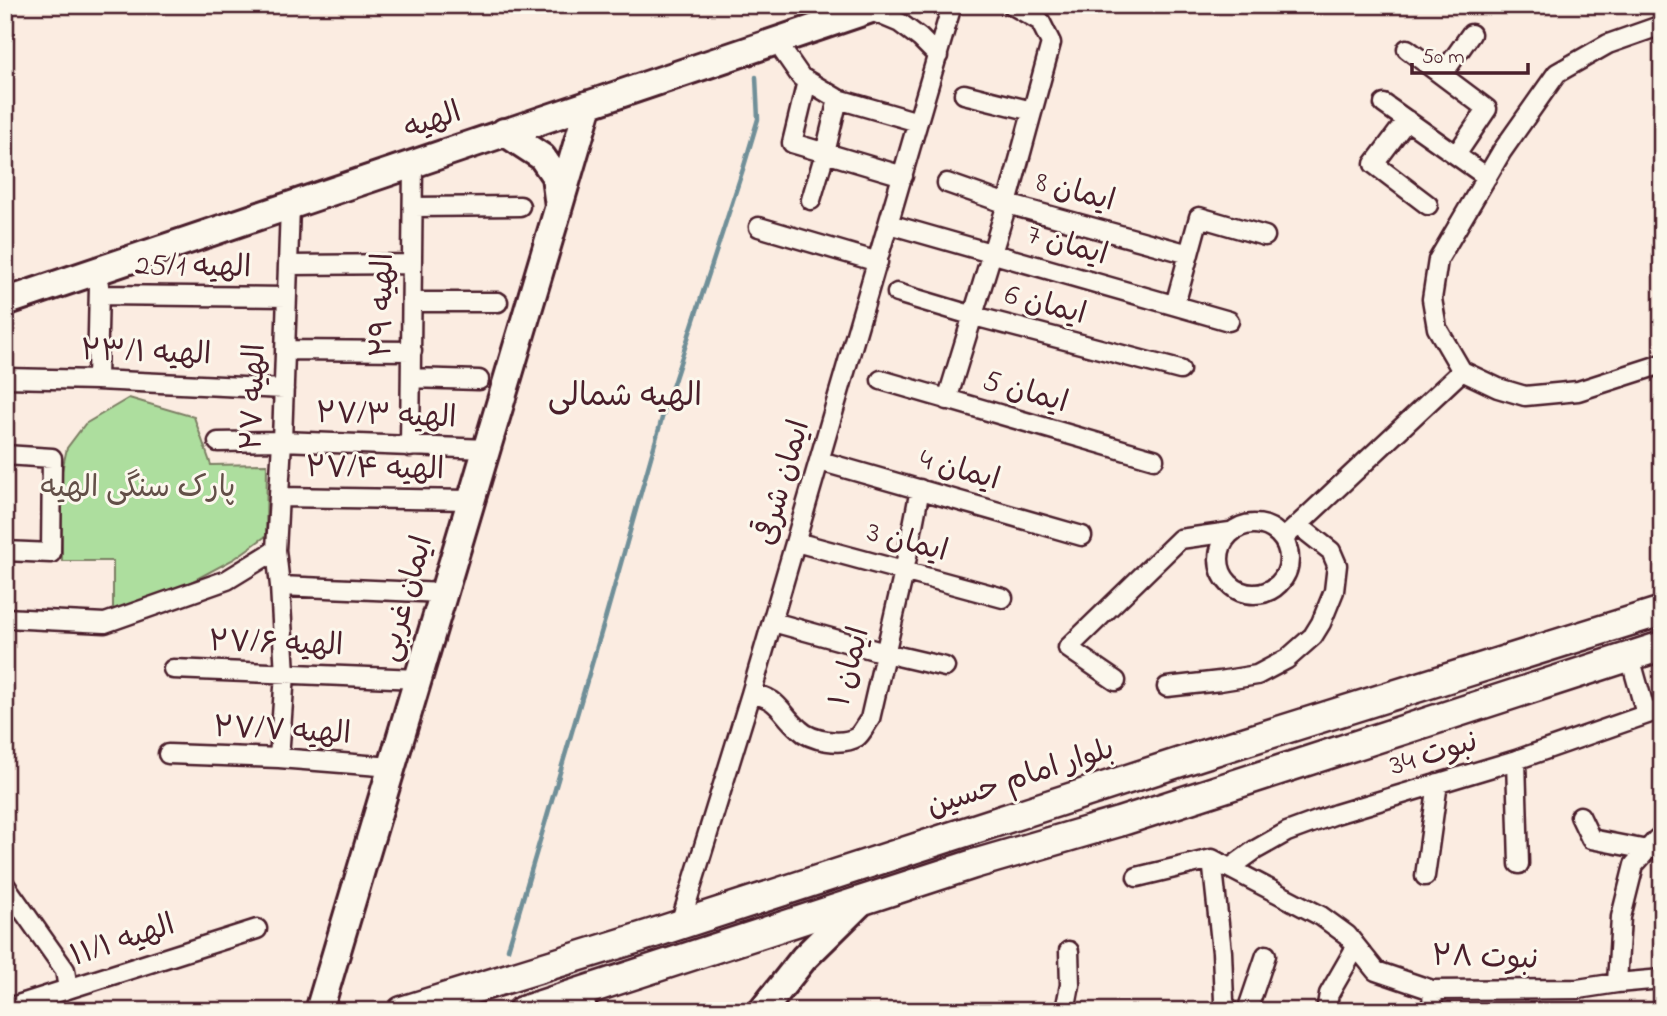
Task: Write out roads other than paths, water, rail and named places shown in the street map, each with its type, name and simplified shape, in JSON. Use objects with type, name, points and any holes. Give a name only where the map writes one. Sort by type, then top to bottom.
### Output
[{"type":"main road","name":"الهیه","points":[[5,302],[99,282],[289,206],[876,8]]},
{"type":"main road","name":"ایمان غربی","points":[[320,1011],[589,104]]},
{"type":"main road","points":[[504,132],[542,157],[555,176],[559,206]]},
{"type":"main road","name":"بلوار امام حسین","points":[[402,1011],[1662,611]]},
{"type":"main road","points":[[522,1011],[572,1005],[863,900],[1130,818],[1662,646]]},
{"type":"main road","points":[[762,1011],[804,958],[863,900]]},
{"type":"street","name":"ایمان شرقی","points":[[680,924],[773,622],[953,5]]},
{"type":"street","points":[[947,400],[1007,204],[1051,43],[1040,21],[1012,5]]},
{"type":"street","points":[[876,8],[920,38],[938,56]]},
{"type":"street","points":[[1662,25],[1608,44],[1557,73],[1502,151],[1438,260],[1432,299],[1437,328],[1462,371],[1497,388],[1525,396],[1578,391],[1662,364]]},
{"type":"street","points":[[1442,75],[1471,34]]},
{"type":"street","points":[[776,41],[801,77],[838,99],[918,122]]},
{"type":"street","points":[[1407,49],[1487,109],[1456,155]]},
{"type":"street","points":[[807,81],[792,143],[903,176]]},
{"type":"street","points":[[964,94],[1032,111]]},
{"type":"street","points":[[811,200],[838,99]]},
{"type":"street","points":[[1384,104],[1487,177]]},
{"type":"street","points":[[1407,120],[1374,164],[1429,205]]},
{"type":"street","name":"الهیه ۲۹","points":[[410,447],[413,163]]},
{"type":"street","name":"ایمان 8","points":[[947,183],[1007,204],[1189,254]]},
{"type":"street","name":"الهیه ۲۷","points":[[279,758],[285,674],[276,550],[289,206]]},
{"type":"street","points":[[413,207],[520,206]]},
{"type":"street","points":[[1175,305],[1199,217],[1265,236]]},
{"type":"street","name":"ایمان 7","points":[[889,224],[1229,321]]},
{"type":"street","points":[[759,227],[878,262]]},
{"type":"street","points":[[288,265],[412,264]]},
{"type":"street","points":[[97,380],[99,282]]},
{"type":"street","name":"الهیه 25/1","points":[[99,282],[287,297]]},
{"type":"street","name":"ایمان 6","points":[[897,293],[1180,370]]},
{"type":"street","points":[[412,302],[498,302]]},
{"type":"street","points":[[285,350],[412,351]]},
{"type":"street","points":[[1283,539],[1462,371]]},
{"type":"street","name":"الهیه ۲۳/۱","points":[[5,378],[284,389]]},
{"type":"street","points":[[411,378],[480,380]]},
{"type":"street","name":"ایمان 5","points":[[881,380],[1154,459]]},
{"type":"street","name":"الهیه ۲۷/۳","points":[[218,442],[282,441],[487,449]]},
{"type":"street","points":[[5,456],[52,458],[51,553],[5,551]]},
{"type":"street","name":"ایمان 4","points":[[820,461],[1082,536]]},
{"type":"street","name":"ایمان ۱","points":[[751,695],[766,696],[801,732],[824,741],[844,741],[858,736],[870,719],[920,489]]},
{"type":"street","name":"الهیه ۲۷/۴","points":[[279,497],[471,500]]},
{"type":"street","points":[[1116,681],[1068,648],[1180,539],[1230,532],[1252,524],[1264,525],[1283,539],[1288,549],[1287,572],[1281,582],[1272,590],[1250,595],[1229,585],[1218,564],[1223,541],[1230,532]]},
{"type":"street","points":[[1167,687],[1257,675],[1287,659],[1313,636],[1334,592],[1337,565],[1331,551],[1298,525]]},
{"type":"street","name":"ایمان 3","points":[[796,542],[1003,598]]},
{"type":"street","points":[[5,618],[105,623],[227,580],[276,550]]},
{"type":"street","points":[[280,586],[444,593]]},
{"type":"street","points":[[773,622],[946,667]]},
{"type":"street","points":[[1630,657],[1654,712]]},
{"type":"street","name":"الهیه ۲۷/۶","points":[[173,669],[418,679]]},
{"type":"street","name":"نبوت 34","points":[[1230,868],[1287,832],[1336,814],[1516,760],[1654,712]]},
{"type":"street","name":"الهیه ۲۷/۷","points":[[168,754],[279,758],[392,767]]},
{"type":"street","points":[[1516,760],[1519,864]]},
{"type":"street","points":[[1425,876],[1438,783]]},
{"type":"street","points":[[1580,816],[1591,839],[1647,850]]},
{"type":"street","points":[[1617,983],[1621,917],[1634,865],[1662,836]]},
{"type":"street","points":[[1137,877],[1212,859],[1222,952],[1224,1001],[1228,1011]]},
{"type":"street","name":"نبوت ۲۸","points":[[1212,859],[1321,916],[1347,934],[1376,971],[1432,990],[1578,989],[1662,979]]},
{"type":"street","points":[[5,886],[65,970],[68,989]]},
{"type":"street","name":"الهیه ۱۱/۱","points":[[5,1009],[257,929]]},
{"type":"street","points":[[1326,1011],[1329,995],[1356,947]]},
{"type":"street","points":[[1065,1011],[1070,985],[1069,951]]},
{"type":"street","points":[[1247,1011],[1266,955]]},
{"type":"street","points":[[1432,990],[1433,1011]]},
{"type":"waterway","points":[[508,949],[662,418],[758,119],[756,77]]},
{"type":"district","name":"الهیه شمالی","points":[[625,397]]},
{"type":"park label","name":"پارک سنگی الهیه","points":[[138,489]]}]
